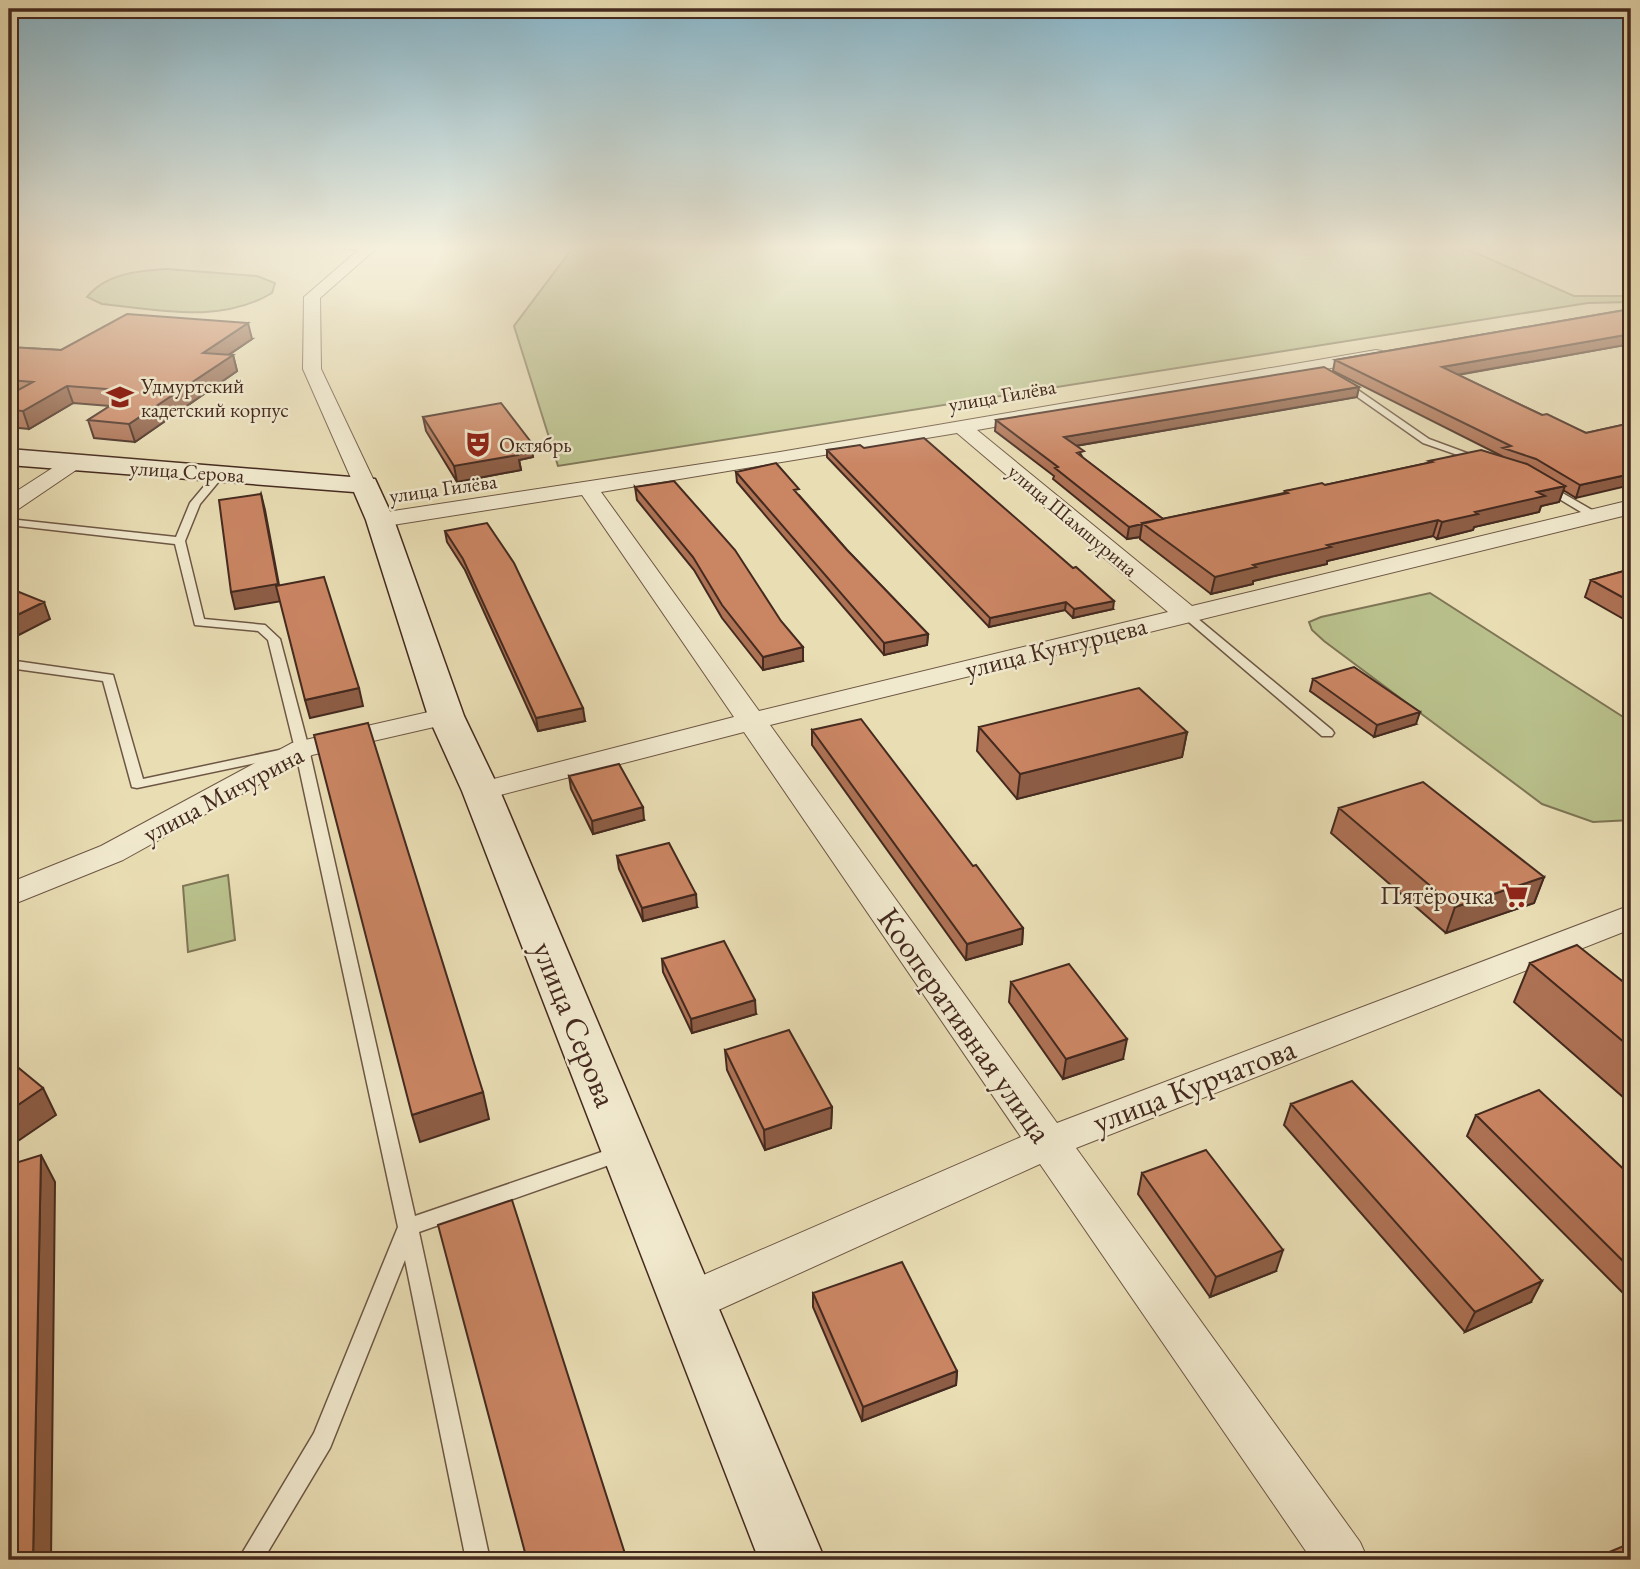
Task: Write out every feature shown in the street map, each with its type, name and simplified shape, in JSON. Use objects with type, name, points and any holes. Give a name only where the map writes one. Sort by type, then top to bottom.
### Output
[{"type":"main road","name":"улица Серова","points":[[9,457],[220,474],[372,502],[446,716],[481,791],[793,1560]]},
{"type":"street","name":"улица Серова","points":[[312,319],[312,369],[372,502]]},
{"type":"street","name":"улица Гилёва","points":[[372,502],[588,489],[959,425],[1318,369],[1391,352]]},
{"type":"street","name":"улица Шамшурина","points":[[959,425],[1187,615]]},
{"type":"street","points":[[9,505],[75,463]]},
{"type":"street","name":"Кооперативная улица","points":[[588,489],[1342,1560]]},
{"type":"street","name":"улица Кунгурцева","points":[[481,791],[752,721],[1400,566],[1631,507]]},
{"type":"street","name":"улица Мичурина","points":[[9,895],[112,853],[303,749],[446,716]]},
{"type":"street","name":"улица Курчатова","points":[[687,1303],[1047,1143],[1631,916]]},
{"type":"lane","points":[[1335,378],[1357,390],[1426,440],[1447,450],[1488,462]]},
{"type":"lane","points":[[220,474],[195,503],[180,541],[199,622],[261,628],[274,639],[303,749],[478,1560]]},
{"type":"lane","points":[[1535,480],[1595,516]]},
{"type":"lane","points":[[9,522],[180,541]]},
{"type":"lane","points":[[1187,615],[1327,733]]},
{"type":"lane","points":[[9,664],[109,678],[137,784],[303,749]]},
{"type":"lane","points":[[250,1560],[322,1440],[408,1227],[626,1152]]},
{"type":"green space","points":[[519,319],[1486,319],[558,466],[514,326]]},
{"type":"green space","points":[[1430,593],[1631,722],[1631,820],[1593,822],[1542,804],[1324,641],[1312,630],[1309,622]]},
{"type":"green space","points":[[228,875],[235,940],[188,952],[183,886]]},
{"type":"building","points":[[117,319],[197,319],[248,323],[203,353],[233,355],[129,424],[88,420],[133,391],[67,386],[23,411],[9,410],[9,395],[33,382],[9,380],[9,347],[61,350]]},
{"type":"building","points":[[1572,319],[1631,319],[1631,334],[1442,367],[1586,433],[1631,423],[1631,474],[1580,485],[1536,459],[1503,448],[1511,446],[1335,360]]},
{"type":"building","points":[[1324,367],[1359,387],[1064,437],[1084,451],[1077,453],[1163,519],[1129,527],[1055,468],[1058,467],[996,420]]},
{"type":"building","name":"Октябрь","points":[[501,403],[531,442],[512,446],[518,455],[454,466],[423,417]]},
{"type":"building","points":[[924,438],[1114,601],[1074,609],[1066,602],[990,618],[827,450],[860,445],[864,448]]},
{"type":"building","points":[[1481,450],[1527,464],[1565,486],[1537,492],[1545,496],[1475,512],[1478,514],[1442,522],[1438,520],[1327,545],[1331,547],[1253,565],[1256,567],[1215,577],[1142,523],[1432,462],[1429,461]]},
{"type":"building","points":[[776,463],[799,489],[794,490],[847,550],[928,634],[884,643],[736,472]]},
{"type":"building","points":[[674,481],[735,550],[781,621],[803,647],[763,657],[722,605],[693,557],[635,487]]},
{"type":"building","points":[[261,494],[278,584],[231,592],[219,500]]},
{"type":"building","points":[[487,523],[514,563],[583,708],[536,718],[463,559],[445,531]]},
{"type":"building","points":[[1631,569],[1631,602],[1591,580]]},
{"type":"building","points":[[324,577],[359,688],[305,700],[276,586]]},
{"type":"building","points":[[9,588],[44,602],[9,619]]},
{"type":"building","points":[[1354,667],[1420,712],[1377,725],[1313,679]]},
{"type":"building","points":[[1139,688],[1187,732],[1020,774],[979,727]]},
{"type":"building","points":[[861,719],[1023,928],[967,944],[812,730]]},
{"type":"building","points":[[368,723],[483,1092],[412,1115],[314,735]]},
{"type":"building","points":[[619,764],[643,807],[592,821],[569,776]]},
{"type":"building","points":[[1423,782],[1544,877],[1455,907],[1339,808]]},
{"type":"building","points":[[669,843],[696,894],[642,908],[617,856]]},
{"type":"building","points":[[724,941],[755,1000],[691,1019],[662,959]]},
{"type":"building","points":[[1577,945],[1631,988],[1631,1048],[1530,963]]},
{"type":"building","points":[[1069,964],[1127,1039],[1066,1059],[1011,982]]},
{"type":"building","points":[[789,1030],[832,1107],[764,1130],[725,1050]]},
{"type":"building","points":[[9,1060],[43,1088],[9,1111]]},
{"type":"building","points":[[1352,1081],[1542,1281],[1475,1312],[1291,1104]]},
{"type":"building","points":[[1539,1090],[1631,1176],[1631,1269],[1476,1115]]},
{"type":"building","points":[[1206,1150],[1283,1250],[1216,1277],[1142,1173]]},
{"type":"building","points":[[41,1155],[33,1560],[9,1560],[9,1165]]},
{"type":"building","points":[[512,1200],[627,1560],[527,1560],[438,1225]]},
{"type":"building","points":[[902,1262],[957,1371],[863,1407],[813,1293]]},
{"type":"building","points":[[1631,1543],[1631,1560],[1590,1560]]},
{"type":"building","points":[[989,1554],[993,1560],[977,1560]]},
{"type":"place","name":"Удмуртский кадетский корпус","points":[[120,397]]},
{"type":"place","name":"Октябрь","points":[[478,444]]},
{"type":"place","name":"Пятёрочка","points":[[1515,895]]}]
